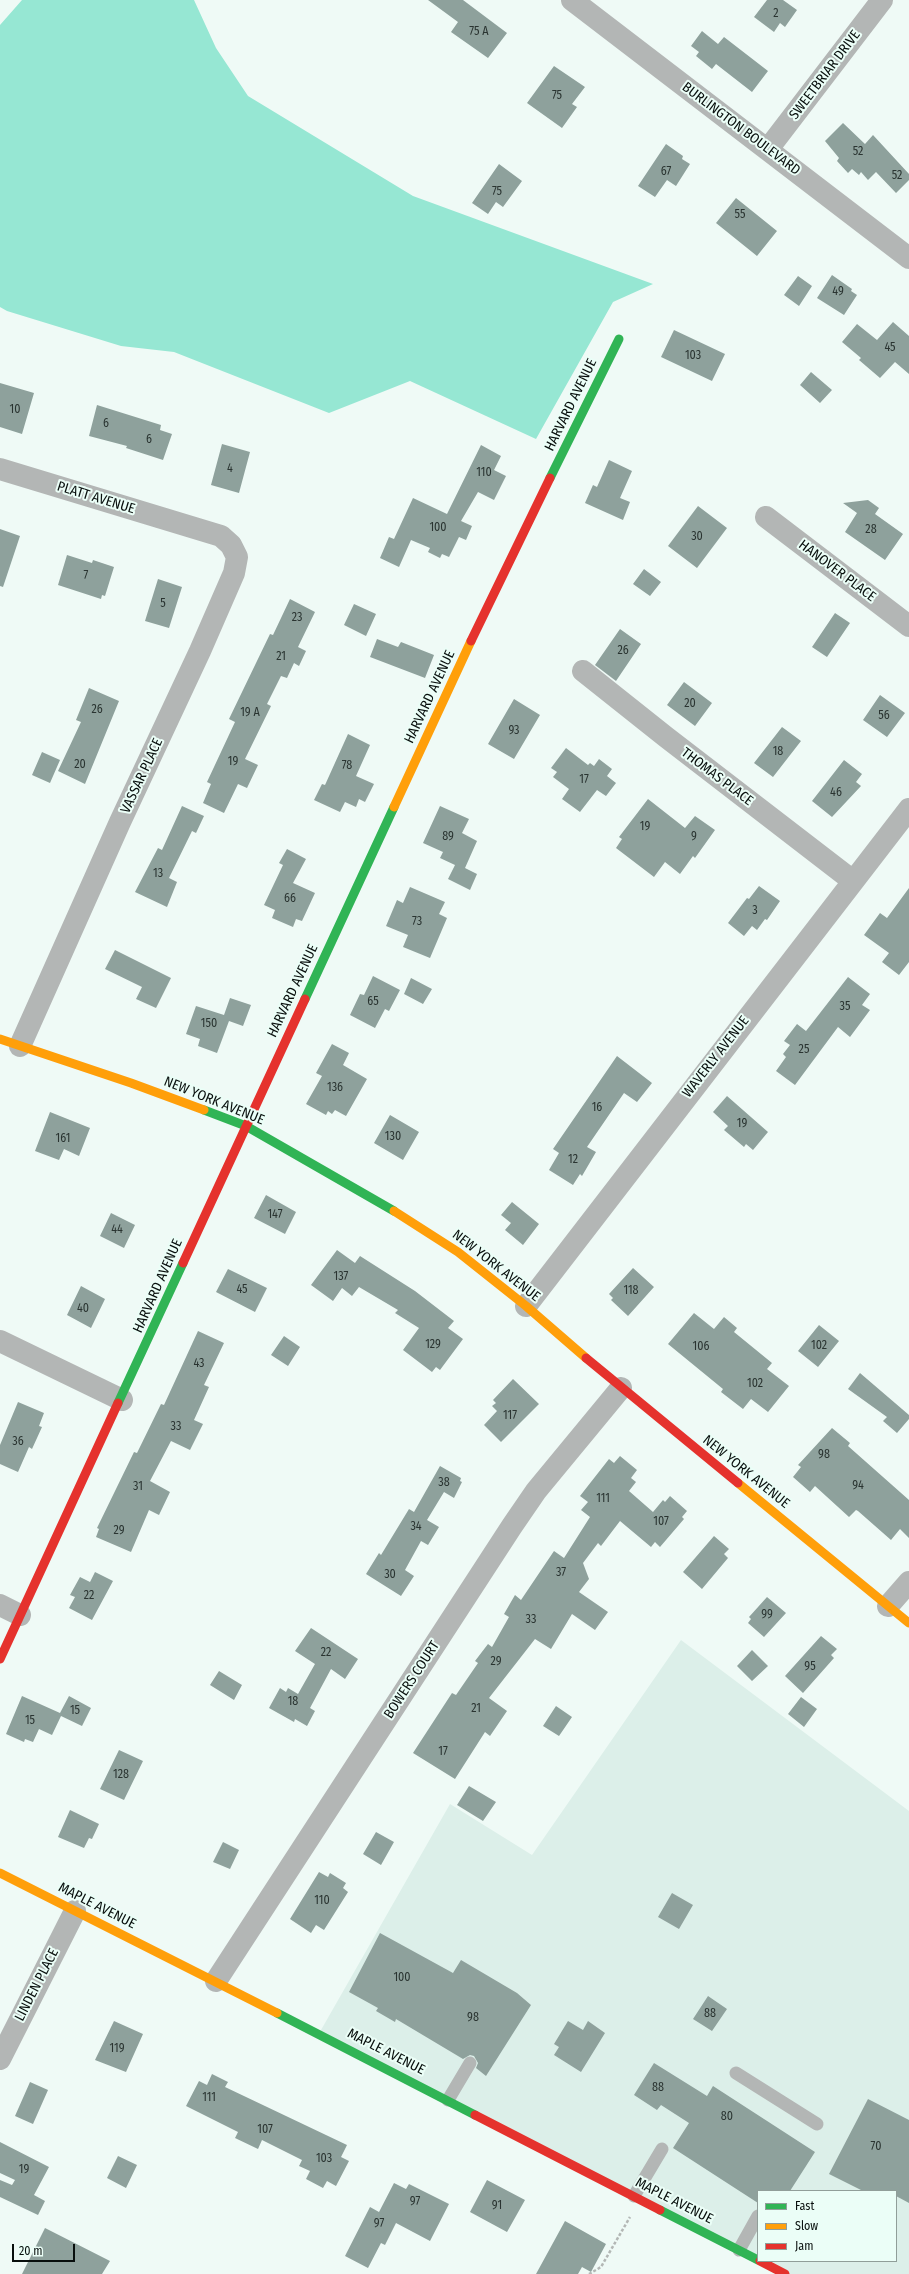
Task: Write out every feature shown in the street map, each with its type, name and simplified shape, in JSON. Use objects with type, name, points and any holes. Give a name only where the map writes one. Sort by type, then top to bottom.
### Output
[{"type":"street","name":"BURLINGTON BOULEVARD","points":[[572,0],[909,258]]},
{"type":"street","name":"SWEETBRIAR DRIVE","points":[[768,149],[882,0]]},
{"type":"street","name":"HARVARD AVENUE","points":[[0,1659],[122,1400],[246,1126],[489,602],[619,339]]},
{"type":"street","name":"PLATT AVENUE","points":[[0,468],[191,526]]},
{"type":"street","name":"HANOVER PLACE","points":[[766,517],[909,626]]},
{"type":"street","name":"VASSAR PLACE","points":[[20,1046],[234,573],[237,557],[231,545],[220,536],[191,526]]},
{"type":"street","name":"THOMAS PLACE","points":[[583,670],[666,737],[853,881]]},
{"type":"street","name":"WAVERLY AVENUE","points":[[526,1306],[909,809]]},
{"type":"street","name":"NEW YORK AVENUE","points":[[0,1039],[131,1083],[246,1126],[384,1205],[440,1240],[458,1252],[526,1306],[621,1388],[909,1623]]},
{"type":"street","points":[[0,1340],[122,1400]]},
{"type":"street","name":"BOWERS COURT","points":[[216,1981],[512,1526],[536,1491],[621,1388]]},
{"type":"street","points":[[888,1606],[909,1582]]},
{"type":"street","points":[[0,1605],[20,1615]]},
{"type":"street","name":"MAPLE AVENUE","points":[[0,1873],[216,1981],[757,2259]]},
{"type":"street","name":"LINDEN PLACE","points":[[0,2058],[74,1911]]},
{"type":"street","name":"MAPLE AVENUE","points":[[763,2262],[785,2274]]},
{"type":"lane","points":[[448,2100],[470,2063]]},
{"type":"lane","points":[[736,2073],[816,2124]]},
{"type":"lane","points":[[634,2196],[662,2149]]},
{"type":"lane","points":[[739,2250],[757,2218]]},
{"type":"path","points":[[589,2274],[601,2267],[630,2216]]},
{"type":"shaded area","points":[[681,1640],[909,1811],[909,2274],[776,2274],[317,2037],[450,1804],[532,1855]]},
{"type":"green space","points":[[22,0],[194,0],[216,48],[248,96],[413,196],[653,284],[613,302],[536,439],[410,381],[329,413],[174,352],[121,346],[7,311],[0,307],[0,25]]},
{"type":"building","points":[[428,0],[463,0],[507,33],[488,58],[451,32],[458,22]]},
{"type":"building","points":[[767,0],[783,0],[797,10],[785,27],[780,23],[774,32],[754,17]]},
{"type":"building","points":[[702,31],[718,44],[724,37],[768,71],[752,92],[716,64],[712,69],[696,56],[699,52],[691,46]]},
{"type":"building","points":[[554,66],[585,87],[572,104],[577,107],[562,128],[527,103]]},
{"type":"building","points":[[843,123],[865,144],[873,135],[909,174],[909,180],[896,193],[876,172],[868,180],[861,172],[859,175],[852,169],[848,173],[837,161],[839,158],[825,141]]},
{"type":"building","points":[[666,144],[683,156],[682,159],[690,164],[676,186],[667,180],[655,197],[638,186]]},
{"type":"building","points":[[499,164],[522,181],[503,207],[496,202],[488,214],[472,203]]},
{"type":"building","points":[[736,198],[777,231],[757,256],[716,223]]},
{"type":"building","points":[[832,275],[852,289],[851,291],[857,295],[844,315],[817,298]]},
{"type":"building","points":[[798,276],[812,286],[799,306],[784,295]]},
{"type":"building","points":[[893,322],[909,336],[909,374],[895,362],[880,378],[859,360],[861,358],[842,342],[857,324],[877,340]]},
{"type":"building","points":[[674,330],[725,354],[712,381],[661,357]]},
{"type":"building","points":[[811,372],[832,390],[820,403],[800,385]]},
{"type":"building","points":[[0,383],[34,393],[22,434],[0,427]]},
{"type":"building","points":[[97,405],[161,425],[160,430],[172,434],[163,460],[126,448],[127,446],[89,436]]},
{"type":"building","points":[[222,444],[250,452],[239,493],[211,485]]},
{"type":"building","points":[[481,445],[501,456],[494,470],[506,476],[494,500],[478,492],[461,521],[472,526],[466,540],[459,537],[449,557],[442,554],[440,558],[428,552],[430,548],[411,540],[399,567],[380,558],[389,537],[394,539],[413,498],[447,514]]},
{"type":"building","points":[[609,460],[632,471],[620,498],[630,502],[623,520],[585,503],[593,485],[597,487]]},
{"type":"building","points":[[868,500],[879,508],[875,514],[903,534],[885,560],[845,532],[857,513],[843,503]]},
{"type":"building","points":[[698,506],[727,528],[697,568],[668,546]]},
{"type":"building","points":[[0,529],[20,536],[3,587],[0,586]]},
{"type":"building","points":[[67,555],[92,563],[93,560],[114,567],[105,596],[102,595],[101,599],[58,585]]},
{"type":"building","points":[[644,569],[661,582],[650,596],[633,584]]},
{"type":"building","points":[[158,579],[182,587],[169,628],[145,621]]},
{"type":"building","points":[[290,599],[315,612],[298,647],[306,651],[299,666],[294,663],[287,678],[281,676],[267,704],[271,706],[245,759],[258,765],[247,788],[238,784],[224,813],[203,803],[211,784],[207,782],[235,722],[229,719],[270,634],[273,635]]},
{"type":"building","points":[[354,604],[376,614],[366,636],[344,625]]},
{"type":"building","points":[[835,613],[850,623],[827,657],[812,647]]},
{"type":"building","points":[[620,629],[641,644],[616,681],[595,665]]},
{"type":"building","points":[[377,639],[398,647],[401,642],[434,655],[425,678],[370,657]]},
{"type":"building","points":[[684,682],[712,703],[695,726],[667,705]]},
{"type":"building","points":[[89,688],[119,701],[85,784],[58,771],[81,722],[76,720]]},
{"type":"building","points":[[880,695],[905,713],[887,737],[863,720]]},
{"type":"building","points":[[514,699],[540,715],[514,759],[488,744]]},
{"type":"building","points":[[782,727],[801,741],[773,777],[754,763]]},
{"type":"building","points":[[348,734],[370,745],[356,776],[374,784],[365,802],[359,799],[356,807],[345,802],[340,812],[314,800],[322,784],[325,785]]},
{"type":"building","points":[[566,748],[588,765],[590,763],[594,766],[599,759],[612,769],[607,776],[616,783],[606,796],[597,790],[580,812],[562,799],[569,789],[553,777],[557,772],[551,768]]},
{"type":"building","points":[[42,752],[60,760],[50,783],[32,775]]},
{"type":"building","points":[[844,760],[862,774],[856,782],[861,786],[832,817],[812,801]]},
{"type":"building","points":[[648,799],[685,828],[695,816],[715,830],[695,858],[693,856],[680,874],[665,862],[654,877],[616,848],[622,839],[619,837]]},
{"type":"building","points":[[182,806],[204,816],[196,833],[192,831],[169,878],[177,882],[167,907],[135,892],[158,848],[162,850]]},
{"type":"building","points":[[440,806],[469,819],[462,833],[477,841],[465,868],[477,874],[470,890],[448,879],[455,865],[440,858],[443,852],[423,843]]},
{"type":"building","points":[[287,849],[306,859],[293,883],[315,893],[302,921],[296,919],[293,927],[272,918],[275,910],[264,905],[283,865],[279,863]]},
{"type":"building","points":[[759,886],[780,901],[767,920],[765,919],[757,930],[752,926],[744,936],[728,923],[747,898],[749,899]]},
{"type":"building","points":[[410,887],[445,902],[439,914],[447,918],[430,958],[403,947],[408,935],[386,926],[397,900],[403,903]]},
{"type":"building","points":[[909,888],[909,962],[899,975],[882,962],[889,953],[864,935],[880,913],[887,918]]},
{"type":"building","points":[[115,950],[171,978],[156,1008],[136,999],[142,987],[105,969]]},
{"type":"building","points":[[373,976],[400,990],[389,1011],[385,1009],[375,1028],[350,1015],[360,994],[364,995]]},
{"type":"building","points":[[848,977],[870,994],[862,1005],[870,1010],[850,1037],[838,1027],[795,1085],[776,1071],[786,1057],[783,1054],[790,1045],[784,1041],[797,1024],[806,1031]]},
{"type":"building","points":[[411,978],[432,989],[423,1004],[404,994]]},
{"type":"building","points":[[230,998],[251,1005],[243,1026],[229,1021],[217,1053],[198,1046],[200,1039],[186,1034],[196,1006],[224,1015]]},
{"type":"building","points":[[332,1044],[349,1053],[343,1065],[367,1079],[346,1116],[335,1110],[332,1114],[328,1111],[326,1115],[306,1104],[322,1076],[316,1073]]},
{"type":"building","points":[[617,1056],[652,1083],[637,1102],[624,1093],[587,1147],[596,1152],[582,1176],[580,1174],[573,1185],[549,1170],[559,1153],[553,1149]]},
{"type":"building","points":[[727,1096],[768,1132],[753,1150],[746,1144],[744,1147],[724,1130],[728,1126],[713,1112]]},
{"type":"building","points":[[50,1112],[90,1128],[79,1156],[64,1149],[59,1160],[35,1151]]},
{"type":"building","points":[[390,1115],[419,1132],[403,1160],[374,1143]]},
{"type":"building","points":[[266,1195],[296,1212],[285,1234],[254,1218]]},
{"type":"building","points":[[512,1202],[539,1224],[523,1245],[505,1230],[511,1223],[501,1215]]},
{"type":"building","points":[[111,1213],[135,1225],[124,1248],[100,1236]]},
{"type":"building","points":[[337,1250],[355,1263],[360,1256],[415,1291],[454,1321],[448,1328],[463,1339],[440,1370],[436,1367],[432,1372],[403,1350],[419,1328],[395,1313],[398,1310],[359,1287],[352,1296],[342,1288],[333,1301],[311,1285]]},
{"type":"building","points":[[633,1268],[654,1287],[628,1316],[611,1300],[613,1298],[609,1294]]},
{"type":"building","points":[[228,1269],[267,1288],[255,1312],[216,1292]]},
{"type":"building","points":[[81,1286],[105,1299],[91,1328],[67,1315]]},
{"type":"building","points":[[694,1313],[714,1329],[724,1317],[737,1328],[734,1332],[772,1363],[767,1369],[789,1386],[768,1412],[751,1399],[743,1409],[721,1392],[723,1389],[668,1344]]},
{"type":"building","points":[[819,1325],[839,1341],[818,1367],[798,1351]]},
{"type":"building","points":[[198,1331],[224,1343],[204,1385],[209,1387],[194,1420],[203,1424],[190,1450],[171,1441],[150,1481],[170,1492],[159,1515],[149,1510],[131,1552],[96,1537],[99,1529],[97,1528],[134,1452],[137,1453],[161,1404],[164,1405]]},
{"type":"building","points":[[284,1336],[300,1347],[288,1366],[271,1355]]},
{"type":"building","points":[[860,1373],[909,1415],[909,1419],[897,1433],[883,1421],[887,1417],[848,1389]]},
{"type":"building","points":[[513,1379],[539,1404],[501,1442],[484,1425],[497,1411],[492,1406],[496,1403],[493,1400]]},
{"type":"building","points":[[18,1402],[44,1413],[39,1426],[42,1427],[32,1449],[29,1447],[18,1472],[0,1464],[0,1445]]},
{"type":"building","points":[[832,1428],[850,1443],[848,1446],[909,1500],[909,1538],[900,1529],[891,1540],[858,1511],[856,1510],[849,1517],[815,1486],[810,1492],[793,1477],[801,1467],[798,1465]]},
{"type":"building","points":[[620,1456],[637,1470],[631,1478],[636,1482],[629,1491],[653,1512],[663,1500],[665,1502],[670,1496],[687,1511],[682,1517],[684,1519],[660,1547],[655,1542],[651,1547],[620,1521],[601,1546],[598,1543],[583,1563],[589,1579],[579,1592],[608,1612],[595,1630],[572,1614],[551,1649],[535,1639],[489,1698],[507,1711],[490,1736],[485,1732],[455,1779],[413,1753],[452,1693],[456,1695],[478,1663],[475,1661],[488,1644],[492,1647],[509,1617],[504,1614],[515,1595],[521,1600],[554,1551],[564,1558],[590,1517],[581,1510],[588,1502],[580,1496],[609,1459],[614,1463]]},
{"type":"building","points":[[440,1466],[461,1478],[460,1481],[462,1482],[454,1498],[444,1492],[427,1520],[439,1527],[428,1545],[421,1541],[405,1570],[414,1576],[401,1596],[366,1574],[379,1553],[381,1555],[409,1509],[414,1512]]},
{"type":"building","points":[[714,1536],[729,1549],[724,1554],[728,1558],[702,1589],[683,1572]]},
{"type":"building","points":[[95,1572],[113,1581],[92,1620],[69,1608],[75,1597],[70,1595],[80,1577],[90,1582]]},
{"type":"building","points":[[767,1597],[786,1613],[764,1637],[748,1623],[751,1619],[749,1617]]},
{"type":"building","points":[[311,1628],[358,1659],[345,1679],[331,1669],[310,1708],[315,1711],[307,1726],[295,1719],[294,1722],[269,1708],[280,1688],[286,1692],[288,1688],[298,1694],[315,1664],[295,1651]]},
{"type":"building","points":[[821,1636],[837,1649],[831,1655],[834,1658],[803,1693],[785,1676]]},
{"type":"building","points":[[752,1650],[768,1666],[752,1681],[737,1666]]},
{"type":"building","points":[[219,1671],[242,1685],[234,1700],[210,1685]]},
{"type":"building","points":[[22,1696],[60,1713],[69,1696],[91,1708],[82,1726],[61,1716],[52,1735],[39,1729],[33,1742],[25,1739],[24,1742],[6,1734]]},
{"type":"building","points":[[801,1697],[817,1709],[804,1727],[788,1714]]},
{"type":"building","points":[[556,1706],[572,1717],[559,1736],[543,1726]]},
{"type":"building","points":[[119,1750],[143,1761],[124,1800],[100,1789]]},
{"type":"building","points":[[469,1786],[496,1802],[483,1821],[457,1805]]},
{"type":"building","points":[[70,1810],[99,1824],[92,1839],[89,1838],[84,1848],[58,1837]]},
{"type":"building","points":[[376,1832],[394,1842],[381,1865],[363,1854]]},
{"type":"building","points":[[223,1842],[239,1850],[230,1869],[213,1862]]},
{"type":"building","points":[[319,1872],[328,1877],[330,1873],[346,1883],[343,1888],[348,1892],[324,1930],[316,1925],[311,1933],[290,1919]]},
{"type":"building","points":[[672,1893],[693,1905],[679,1929],[658,1917]]},
{"type":"building","points":[[380,1933],[453,1973],[461,1960],[517,1993],[531,2005],[486,2076],[476,2068],[478,2063],[474,2056],[470,2055],[463,2059],[396,2019],[395,2022],[376,2011],[378,2008],[349,1992]]},
{"type":"building","points":[[708,1996],[727,2009],[712,2031],[693,2019]]},
{"type":"building","points":[[114,2021],[143,2034],[126,2072],[95,2060]]},
{"type":"building","points":[[568,2021],[583,2030],[588,2021],[605,2033],[581,2072],[554,2055],[559,2047],[554,2044]]},
{"type":"building","points":[[654,2063],[707,2096],[713,2086],[815,2152],[791,2190],[757,2190],[757,2202],[673,2148],[689,2123],[661,2105],[657,2110],[634,2095]]},
{"type":"building","points":[[212,2074],[228,2082],[225,2087],[347,2145],[341,2157],[349,2161],[336,2186],[327,2181],[323,2188],[306,2179],[310,2171],[299,2166],[302,2160],[262,2140],[258,2149],[235,2138],[238,2132],[186,2106],[199,2081],[207,2085]]},
{"type":"building","points":[[30,2082],[48,2090],[33,2124],[15,2116]]},
{"type":"building","points":[[868,2099],[909,2120],[909,2203],[897,2197],[897,2190],[861,2190],[829,2174]]},
{"type":"building","points":[[0,2142],[49,2167],[34,2195],[45,2201],[38,2215],[0,2197],[0,2180],[12,2185],[15,2180],[0,2173]]},
{"type":"building","points":[[118,2156],[137,2165],[126,2188],[107,2178]]},
{"type":"building","points":[[487,2180],[525,2200],[507,2232],[470,2212]]},
{"type":"building","points":[[394,2183],[406,2189],[409,2184],[449,2204],[430,2241],[396,2223],[385,2245],[381,2243],[368,2268],[345,2256],[370,2207],[379,2212]]},
{"type":"building","points":[[565,2221],[606,2244],[591,2272],[582,2267],[578,2274],[536,2274]]},
{"type":"building","points":[[45,2228],[110,2261],[102,2274],[22,2274]]},
{"type":"traffic: fast","points":[[550,478],[619,339]]},
{"type":"traffic: fast","points":[[305,999],[394,807]]},
{"type":"traffic: fast","points":[[204,1110],[246,1126],[394,1211]]},
{"type":"traffic: fast","points":[[118,1403],[183,1263]]},
{"type":"traffic: fast","points":[[277,2013],[475,2115]]},
{"type":"traffic: fast","points":[[660,2210],[757,2259]]},
{"type":"traffic: slow","points":[[394,807],[471,641]]},
{"type":"traffic: slow","points":[[0,1039],[131,1083],[204,1110]]},
{"type":"traffic: slow","points":[[394,1211],[458,1252],[526,1306],[586,1358]]},
{"type":"traffic: slow","points":[[738,1483],[909,1623]]},
{"type":"traffic: slow","points":[[0,1873],[277,2013]]},
{"type":"traffic: jam","points":[[471,641],[550,478]]},
{"type":"traffic: jam","points":[[183,1263],[305,999]]},
{"type":"traffic: jam","points":[[586,1358],[738,1483]]},
{"type":"traffic: jam","points":[[0,1659],[118,1403]]},
{"type":"traffic: jam","points":[[475,2115],[660,2210]]},
{"type":"traffic: jam","points":[[762,2262],[785,2274]]}]
